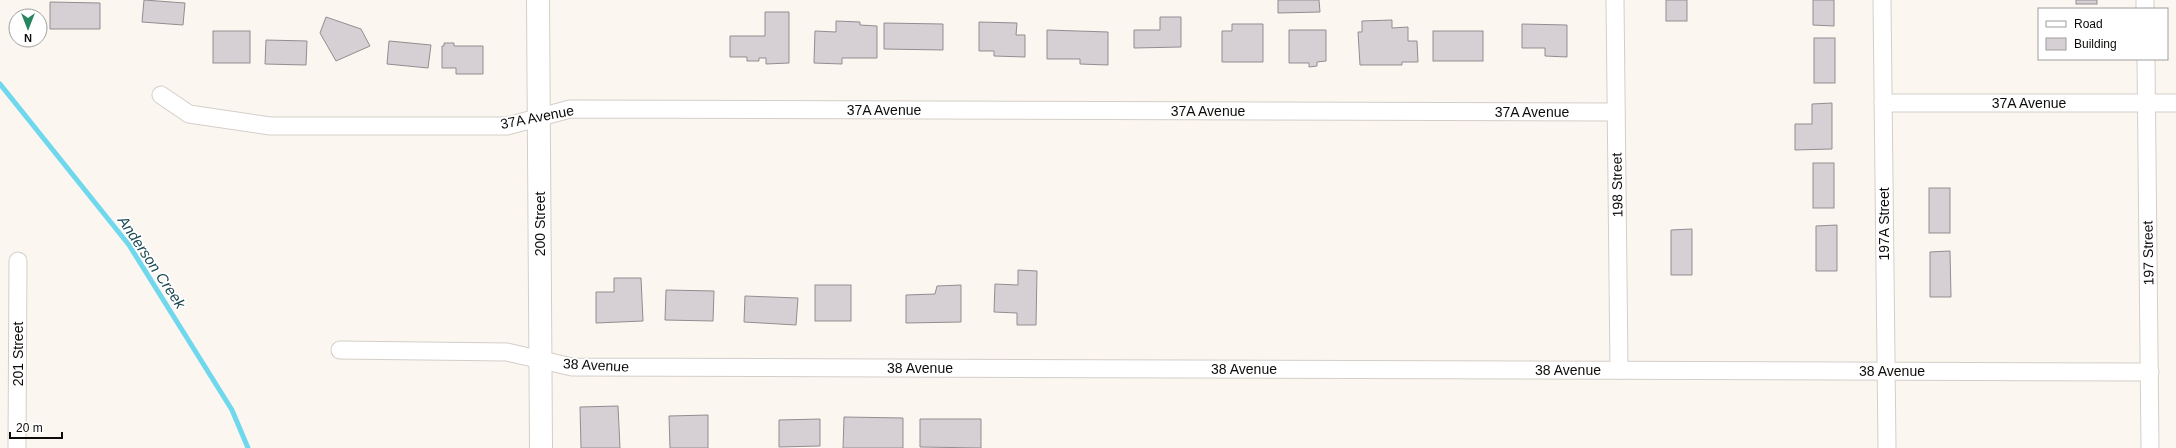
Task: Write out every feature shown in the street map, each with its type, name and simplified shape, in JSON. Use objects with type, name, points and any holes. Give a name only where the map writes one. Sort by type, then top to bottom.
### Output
[{"type":"main road","name":"200 Street","points":[[538,0],[541,448]]},
{"type":"street","name":"198 Street","points":[[1615,0],[1619,370]]},
{"type":"street","name":"197A Street","points":[[1882,0],[1887,448]]},
{"type":"street","name":"197 Street","points":[[2146,60],[2150,448]]},
{"type":"street","name":"37A Avenue","points":[[162,95],[189,114],[270,126],[507,126],[539,116],[570,109],[1616,112]]},
{"type":"street","name":"37A Avenue","points":[[1883,103],[2176,103]]},
{"type":"street","name":"201 Street","points":[[17,448],[18,261]]},
{"type":"street","name":"38 Avenue","points":[[340,350],[507,352],[572,367],[2150,372]]},
{"type":"building","points":[[144,0],[185,3],[183,25],[142,22]]},
{"type":"building","points":[[1278,0],[1319,0],[1320,12],[1278,13]]},
{"type":"building","points":[[1666,0],[1687,0],[1687,21],[1666,21]]},
{"type":"building","points":[[1813,0],[1834,0],[1834,26],[1813,25]]},
{"type":"building","points":[[2076,0],[2097,0],[2097,4],[2076,4]]},
{"type":"building","points":[[50,2],[100,3],[100,29],[50,29]]},
{"type":"building","points":[[765,12],[789,12],[789,63],[766,64],[766,58],[759,58],[759,61],[747,61],[747,57],[730,57],[730,36],[765,36]]},
{"type":"building","points":[[326,17],[361,29],[370,46],[336,61],[320,33]]},
{"type":"building","points":[[1160,17],[1181,17],[1181,47],[1134,48],[1134,30],[1160,30]]},
{"type":"building","points":[[1392,20],[1392,28],[1408,27],[1408,41],[1417,41],[1418,62],[1402,62],[1402,65],[1360,65],[1358,32],[1362,32],[1362,21]]},
{"type":"building","points":[[836,21],[860,22],[860,25],[877,26],[877,58],[842,58],[842,64],[814,63],[815,31],[836,32]]},
{"type":"building","points":[[979,22],[1017,23],[1016,35],[1025,35],[1025,57],[994,56],[994,51],[979,51]]},
{"type":"building","points":[[884,23],[943,24],[943,50],[884,49]]},
{"type":"building","points":[[1232,24],[1263,24],[1263,62],[1222,62],[1222,31],[1232,31]]},
{"type":"building","points":[[1522,24],[1567,25],[1567,57],[1545,56],[1545,48],[1522,48]]},
{"type":"building","points":[[1047,30],[1108,32],[1108,65],[1080,64],[1080,59],[1047,59]]},
{"type":"building","points":[[1289,30],[1326,30],[1326,61],[1317,62],[1317,66],[1309,67],[1309,63],[1289,63]]},
{"type":"building","points":[[213,31],[250,31],[250,63],[213,63]]},
{"type":"building","points":[[1433,31],[1483,31],[1483,61],[1433,61]]},
{"type":"building","points":[[1814,38],[1835,38],[1835,83],[1814,83]]},
{"type":"building","points":[[266,40],[307,41],[306,65],[265,64]]},
{"type":"building","points":[[389,41],[431,45],[428,68],[387,64]]},
{"type":"building","points":[[444,43],[454,43],[454,46],[483,46],[483,74],[456,74],[456,68],[442,68],[442,46],[444,46]]},
{"type":"building","points":[[1832,103],[1832,149],[1795,150],[1795,124],[1812,124],[1812,104]]},
{"type":"building","points":[[1813,163],[1834,163],[1834,208],[1813,208]]},
{"type":"building","points":[[1929,188],[1950,188],[1950,233],[1929,233]]},
{"type":"building","points":[[1837,225],[1837,271],[1816,271],[1816,226]]},
{"type":"building","points":[[1692,229],[1692,275],[1671,275],[1671,230]]},
{"type":"building","points":[[1950,251],[1951,297],[1930,297],[1930,252]]},
{"type":"building","points":[[1018,270],[1037,271],[1036,325],[1017,325],[1017,313],[994,312],[995,284],[1018,285]]},
{"type":"building","points":[[614,278],[641,278],[643,321],[596,323],[596,292],[614,292]]},
{"type":"building","points":[[815,285],[851,285],[851,321],[815,321]]},
{"type":"building","points":[[961,285],[961,322],[906,323],[906,295],[935,294],[937,286]]},
{"type":"building","points":[[666,290],[714,291],[713,321],[665,320]]},
{"type":"building","points":[[745,296],[798,298],[796,325],[744,322]]},
{"type":"building","points":[[618,406],[620,448],[581,448],[580,407]]},
{"type":"building","points":[[708,415],[708,448],[670,448],[669,416]]},
{"type":"building","points":[[844,417],[903,418],[903,448],[843,448]]},
{"type":"building","points":[[820,419],[820,446],[779,447],[779,420]]},
{"type":"building","points":[[920,419],[981,419],[981,448],[920,447]]},
{"type":"waterway","name":"Anderson Creek","points":[[0,84],[129,245],[232,410],[248,448]]}]
